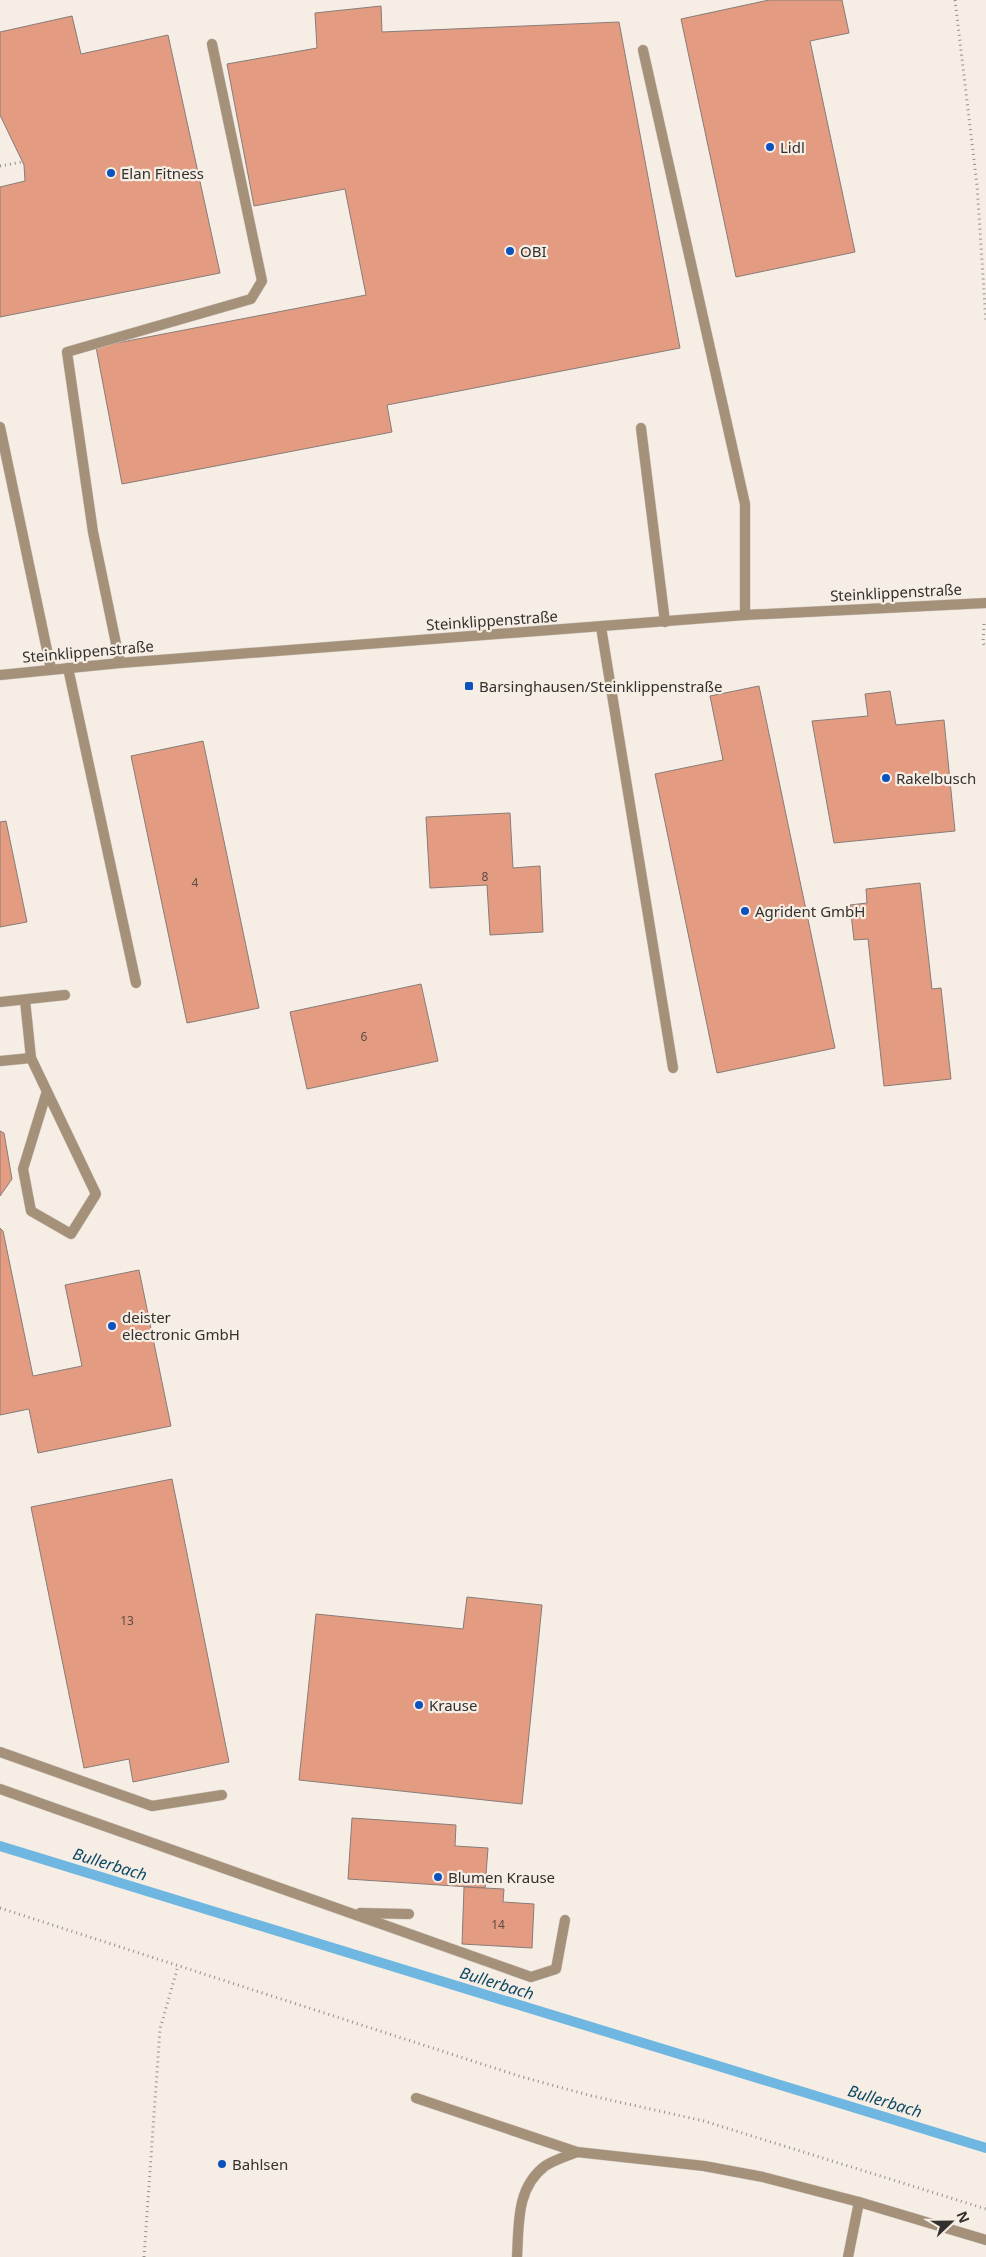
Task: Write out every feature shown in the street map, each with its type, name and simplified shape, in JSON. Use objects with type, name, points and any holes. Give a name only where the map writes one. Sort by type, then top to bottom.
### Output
[{"type":"street","points":[[120,663],[93,532],[66,352],[251,299],[262,281],[212,44]]},
{"type":"street","points":[[643,50],[744,504],[746,615]]},
{"type":"street","points":[[0,427],[51,669]]},
{"type":"street","points":[[641,428],[665,622]]},
{"type":"street","name":"Steinklippenstraße","points":[[0,675],[120,663],[746,615],[986,603]]},
{"type":"street","points":[[600,627],[673,1068]]},
{"type":"street","points":[[68,668],[136,983]]},
{"type":"street","points":[[0,1002],[65,994]]},
{"type":"street","points":[[25,1000],[31,1058],[96,1194],[71,1234],[31,1212],[23,1169],[47,1092]]},
{"type":"street","points":[[0,1061],[31,1058]]},
{"type":"street","points":[[0,1752],[152,1806],[222,1795]]},
{"type":"street","points":[[0,1789],[530,1977],[556,1969],[565,1920]]},
{"type":"street","points":[[351,1913],[409,1914]]},
{"type":"street","points":[[416,2098],[578,2152],[704,2166],[763,2177],[859,2202],[986,2240]]},
{"type":"street","points":[[517,2257],[519,2205],[530,2183],[545,2166],[578,2152]]},
{"type":"street","points":[[848,2257],[859,2202]]},
{"type":"path","points":[[955,0],[976,184],[986,322]]},
{"type":"path","points":[[0,166],[22,162]]},
{"type":"path","points":[[0,1908],[519,2076],[592,2096],[704,2121],[986,2209]]},
{"type":"path","points":[[144,2257],[160,2029],[178,1966]]},
{"type":"building","name":"Lidl","points":[[769,0],[842,0],[849,33],[810,41],[855,252],[736,277],[681,19]]},
{"type":"building","name":"OBI","points":[[381,6],[382,32],[619,22],[680,348],[387,405],[392,432],[122,484],[96,347],[366,295],[345,189],[254,206],[227,64],[317,48],[315,13]]},
{"type":"building","name":"Elan Fitness","points":[[72,16],[81,54],[168,35],[220,273],[0,317],[0,187],[25,181],[24,165],[0,115],[0,32]]},
{"type":"building","name":"Agrident GmbH","points":[[759,686],[835,1048],[717,1073],[655,774],[723,760],[710,696]]},
{"type":"building","name":"Rakelbusch","points":[[890,691],[896,725],[944,720],[955,831],[834,843],[812,721],[868,716],[865,694]]},
{"type":"building","points":[[203,741],[259,1008],[187,1023],[131,756]]},
{"type":"building","points":[[510,813],[513,868],[540,866],[543,932],[490,935],[487,885],[430,888],[426,817]]},
{"type":"building","points":[[6,821],[27,922],[0,927],[0,822]]},
{"type":"building","points":[[920,883],[932,989],[941,988],[951,1079],[884,1086],[868,939],[854,940],[850,905],[867,903],[866,889]]},
{"type":"building","points":[[421,984],[438,1061],[307,1089],[290,1012]]},
{"type":"building","points":[[0,1131],[4,1133],[12,1179],[0,1196]]},
{"type":"building","name":"deister electronic GmbH","points":[[0,1228],[3,1231],[33,1376],[82,1366],[65,1285],[139,1270],[171,1426],[38,1453],[29,1409],[0,1415]]},
{"type":"building","points":[[172,1479],[229,1762],[133,1782],[129,1759],[84,1768],[31,1507]]},
{"type":"building","name":"Krause","points":[[467,1597],[542,1605],[522,1804],[299,1780],[316,1614],[463,1629]]},
{"type":"building","points":[[352,1818],[456,1825],[455,1846],[488,1848],[485,1888],[348,1879]]},
{"type":"building","points":[[464,1887],[504,1889],[503,1902],[534,1904],[532,1948],[462,1944]]},
{"type":"waterway","name":"Bullerbach","points":[[0,1846],[986,2148]]},
{"type":"place","name":"Lidl","points":[[770,147]]},
{"type":"place","name":"Elan Fitness","points":[[111,173]]},
{"type":"place","name":"OBI","points":[[510,251]]},
{"type":"place","name":"Barsinghausen/Steinklippenstraße","points":[[469,686]]},
{"type":"place","name":"Rakelbusch","points":[[886,778]]},
{"type":"place","name":"Agrident GmbH","points":[[745,911]]},
{"type":"place","name":"deister electronic GmbH","points":[[112,1326]]},
{"type":"place","name":"Krause","points":[[419,1705]]},
{"type":"place","name":"Blumen Krause","points":[[438,1877]]},
{"type":"place","name":"Bahlsen","points":[[222,2164]]}]
